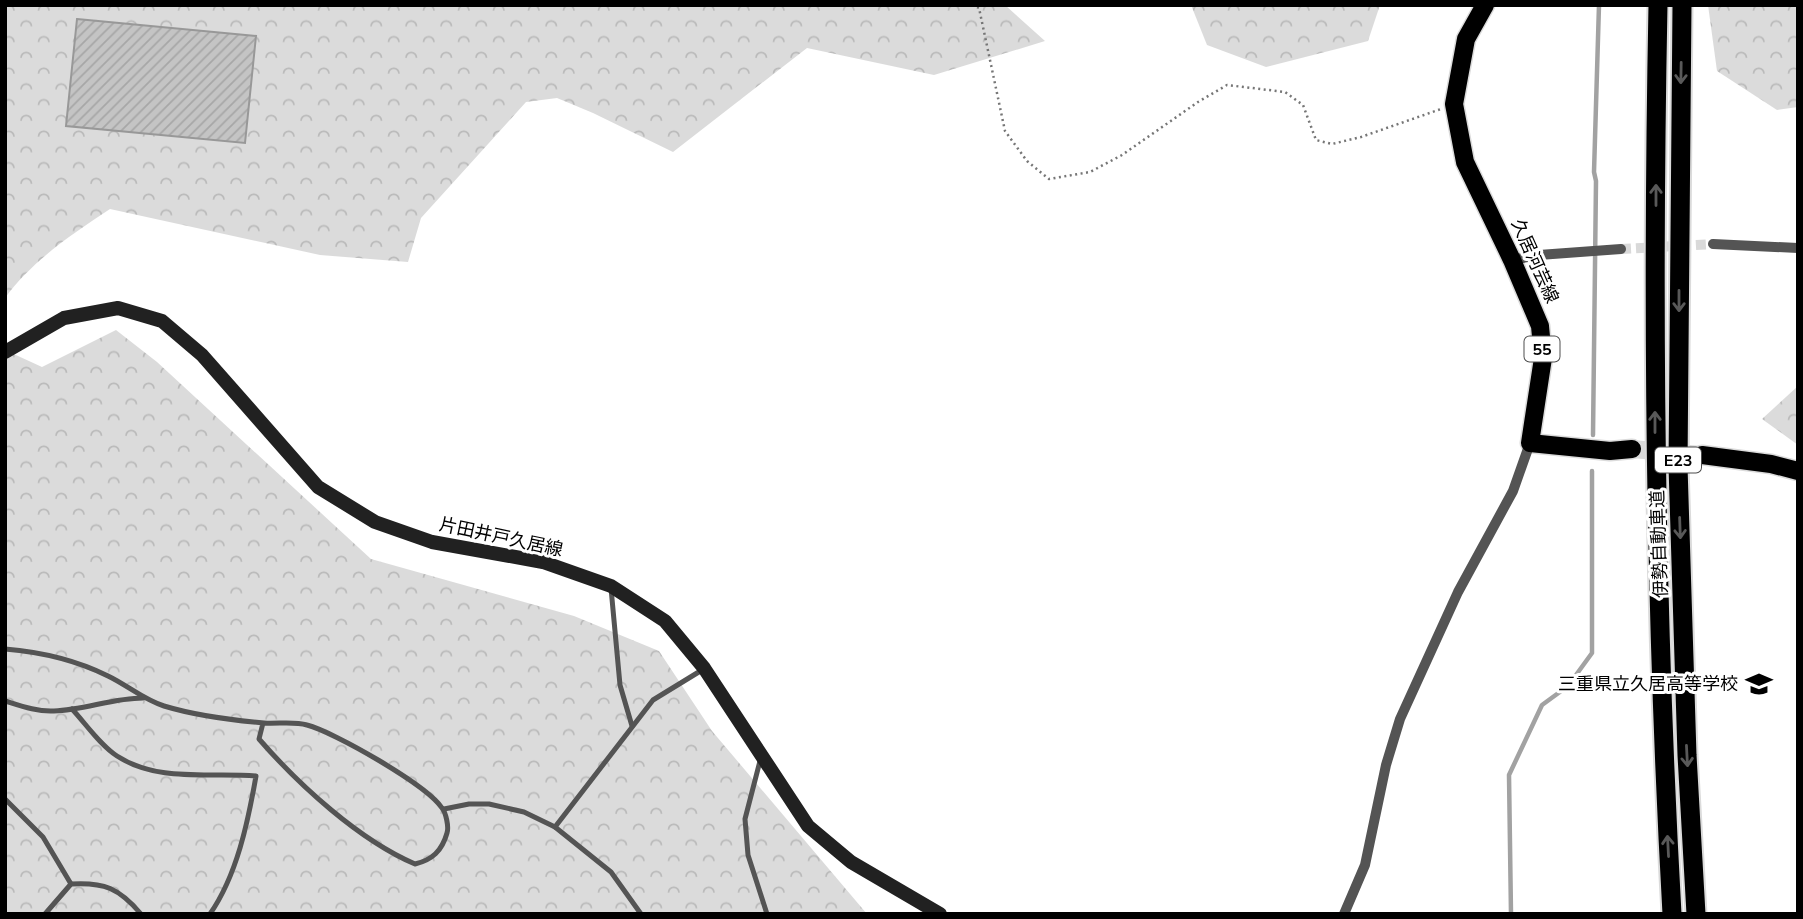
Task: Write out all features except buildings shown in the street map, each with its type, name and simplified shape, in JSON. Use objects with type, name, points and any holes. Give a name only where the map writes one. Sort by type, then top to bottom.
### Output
[{"type":"highway","name":"伊勢自動車道","points":[[1658,5],[1655,466],[1663,755],[1672,914]]},
{"type":"highway","name":"伊勢自動車道","points":[[1682,5],[1678,466],[1687,755],[1696,914]]},
{"type":"main road","name":"久居河芸線","points":[[1485,5],[1466,39],[1454,104],[1465,162],[1540,326],[1543,358],[1530,443]]},
{"type":"main road","name":"片田井戸久居線","points":[[5,352],[65,318],[118,308],[162,321],[202,355],[318,487],[375,522],[432,542],[543,562],[611,586],[665,621],[704,668],[807,826],[850,862],[940,914]]},
{"type":"main road","points":[[1530,443],[1610,451],[1632,449]]},
{"type":"main road","points":[[1702,455],[1771,464],[1798,471]]},
{"type":"street","points":[[1713,244],[1798,248]]},
{"type":"street","points":[[1512,260],[1539,255],[1621,249]]},
{"type":"street","points":[[1344,914],[1365,865],[1386,765],[1400,719],[1458,592],[1513,491],[1530,443]]},
{"type":"lane","points":[[611,586],[620,685],[632,726]]},
{"type":"lane","points":[[5,649],[41,653],[73,661],[109,676],[161,705],[199,715],[263,723],[305,724],[336,737],[413,782],[430,794],[444,809],[448,830],[440,849],[429,860],[415,864],[355,829],[281,764],[260,739],[263,723]]},
{"type":"lane","points":[[555,827],[653,700],[704,668]]},
{"type":"lane","points":[[5,701],[39,710],[72,709],[121,698],[146,698]]},
{"type":"lane","points":[[72,709],[115,755],[132,764],[155,771],[196,776],[256,776],[248,819],[223,895],[210,914]]},
{"type":"lane","points":[[762,756],[745,819],[748,855],[767,914]]},
{"type":"lane","points":[[5,799],[43,837],[71,884]]},
{"type":"lane","points":[[444,809],[469,804],[489,804],[524,812],[555,827],[611,872],[641,914]]},
{"type":"lane","points":[[45,914],[71,884],[92,883],[123,895],[141,914]]},
{"type":"path","points":[[972,5],[979,9],[1005,131],[1027,161],[1049,179],[1090,172],[1122,155],[1227,85],[1285,92],[1303,105],[1316,140],[1332,144],[1361,137],[1454,104]]},
{"type":"green space","points":[[5,5],[1005,5],[1045,41],[934,75],[807,48],[673,152],[557,98],[526,102],[421,218],[408,262],[320,255],[110,209],[40,260],[5,298]]},
{"type":"green space","points":[[1191,5],[1380,5],[1368,41],[1266,67],[1207,45]]},
{"type":"green space","points":[[1708,5],[1798,5],[1798,107],[1777,110],[1717,71]]},
{"type":"green space","points":[[116,330],[157,362],[371,559],[574,616],[659,651],[712,731],[867,914],[5,914],[5,350],[42,367]]},
{"type":"green space","points":[[1798,386],[1798,445],[1762,419]]},
{"type":"waterway","points":[[1593,435],[1594,172],[1599,5]]},
{"type":"waterway","points":[[1511,914],[1509,775],[1542,705],[1568,686],[1592,653],[1592,471]]},
{"type":"tunnel","points":[[1621,249],[1713,244]]},
{"type":"tunnel","points":[[1632,449],[1702,455]]},
{"type":"place","name":"三重県立久居高等学校","points":[[1759,684]]}]
